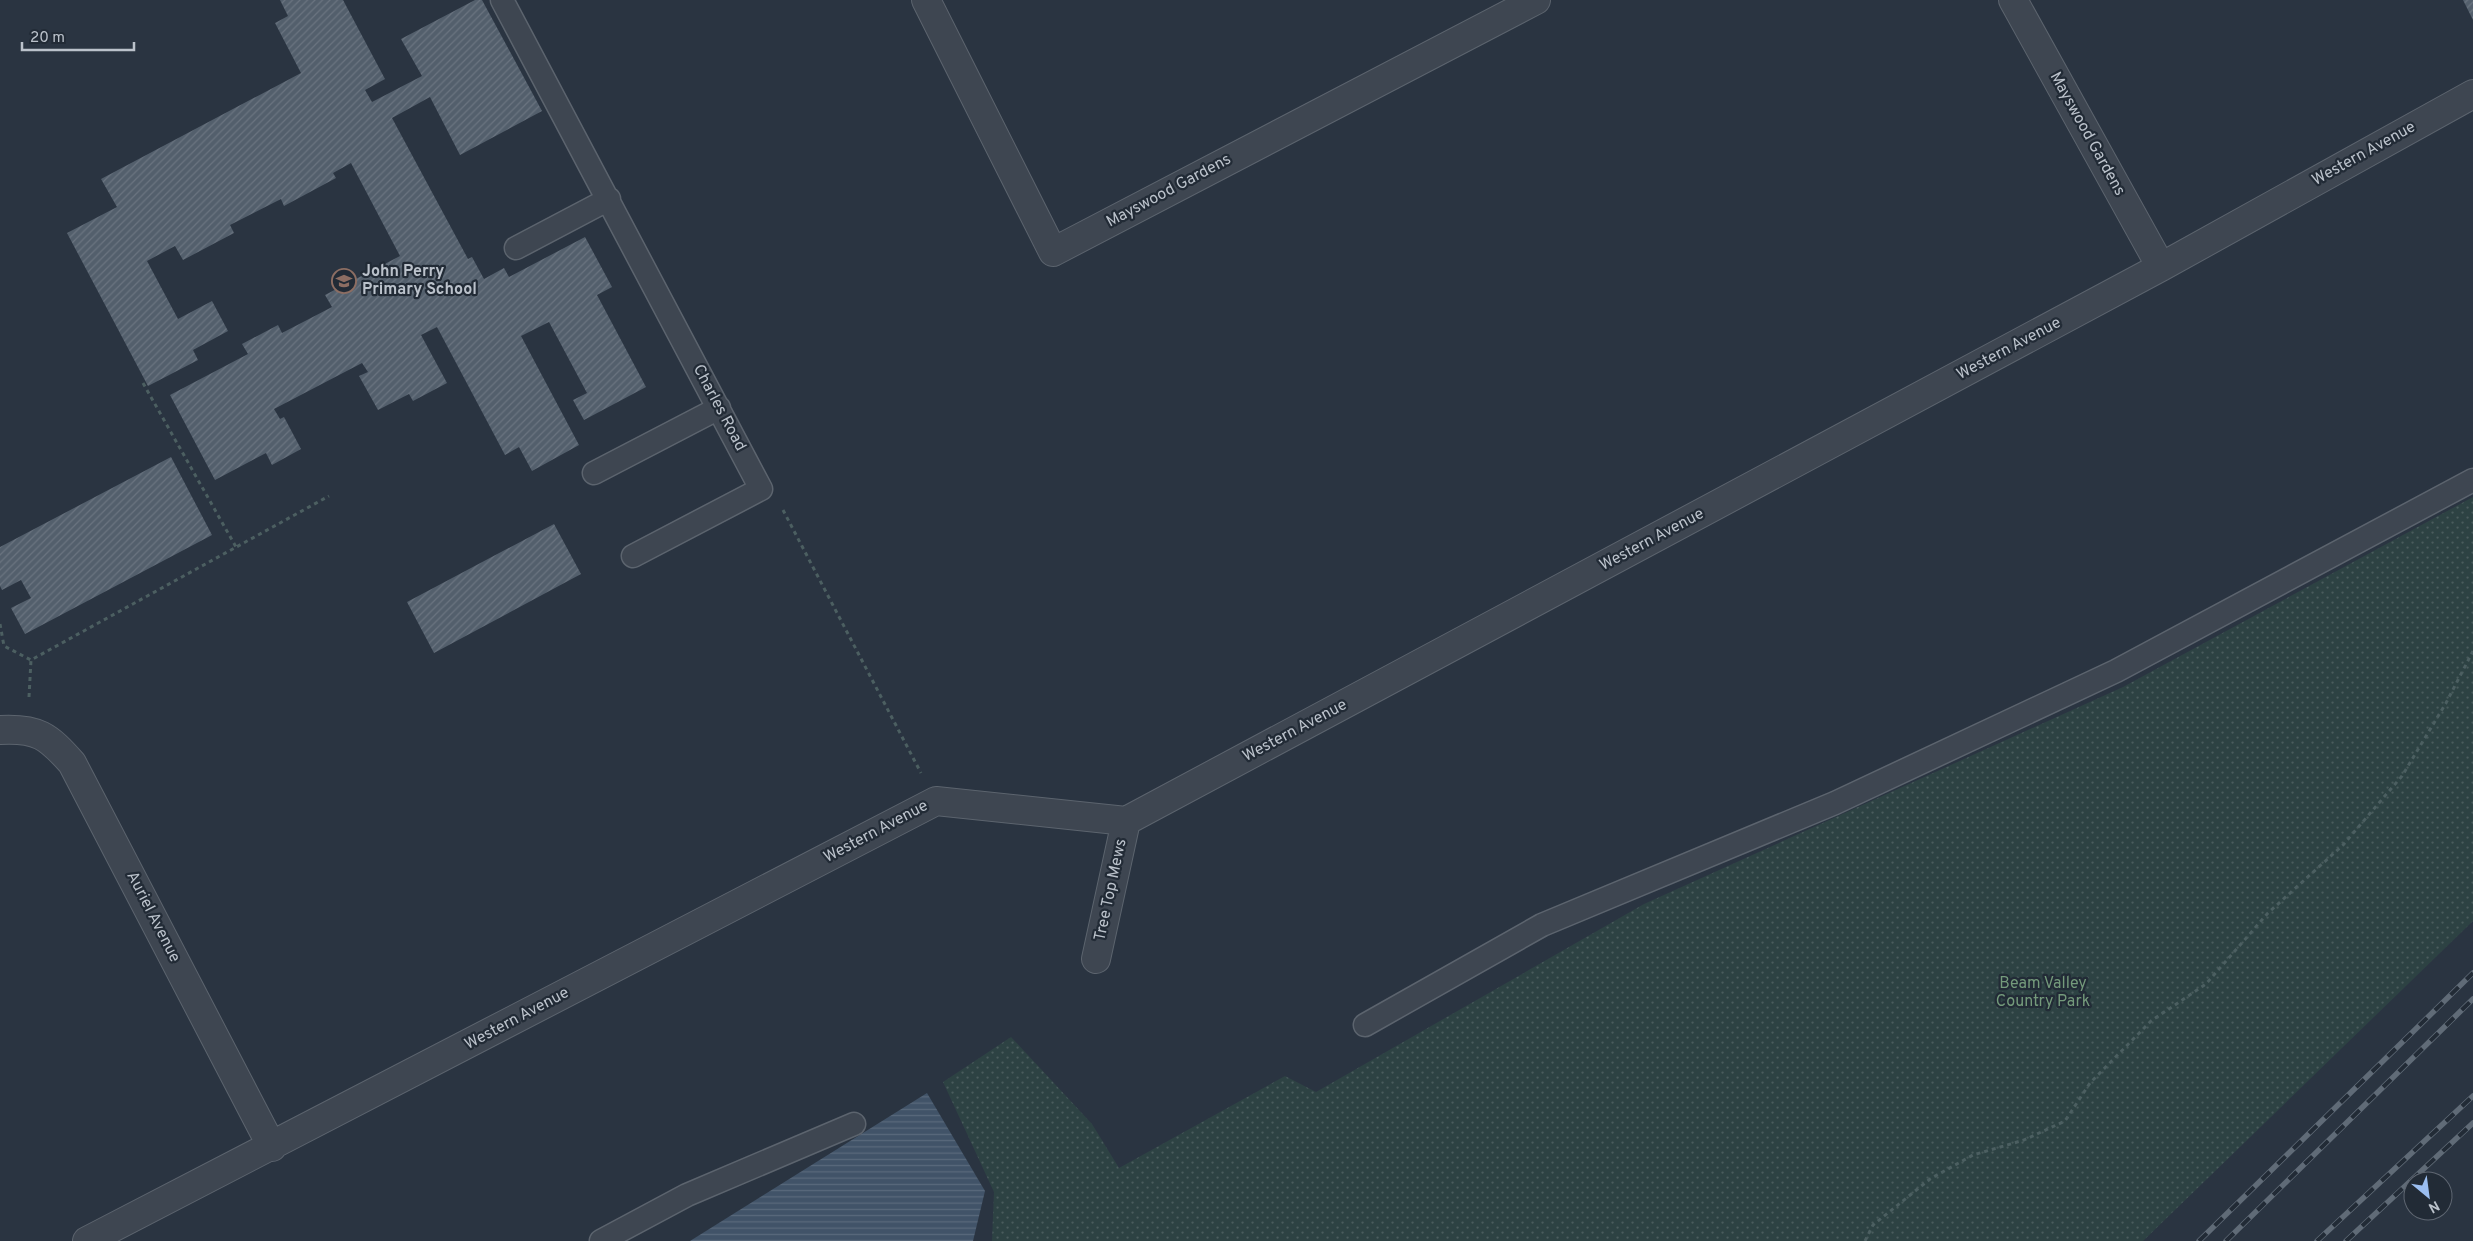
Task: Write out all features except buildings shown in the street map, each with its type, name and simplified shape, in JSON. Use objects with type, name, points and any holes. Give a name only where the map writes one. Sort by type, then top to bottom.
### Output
[{"type":"street","name":"Mayswood Gardens","points":[[926,0],[1053,252],[1536,0]]},
{"type":"street","name":"Mayswood Gardens","points":[[2013,0],[2161,267]]},
{"type":"street","name":"Western Avenue","points":[[87,1241],[272,1147],[936,801],[1126,822],[2161,267],[2473,94]]},
{"type":"street","name":"Auriel Avenue","points":[[0,730],[21,729],[50,740],[72,763],[272,1147]]},
{"type":"street","name":"Tree Top Mews","points":[[1096,959],[1126,822]]},
{"type":"lane","name":"Charles Road","points":[[502,0],[761,489],[634,556]]},
{"type":"lane","points":[[516,248],[609,199]]},
{"type":"lane","points":[[594,472],[719,408]]},
{"type":"lane","points":[[1365,1025],[1542,925],[1835,803],[2116,671],[2473,480]]},
{"type":"lane","points":[[601,1241],[687,1195],[854,1124]]},
{"type":"path","points":[[143,383],[236,547]]},
{"type":"path","points":[[31,660],[329,496]]},
{"type":"path","points":[[0,624],[4,646],[31,660]]},
{"type":"path","points":[[1866,1241],[1873,1225],[1930,1179],[1973,1155],[2024,1140],[2065,1121],[2090,1083],[2151,1021],[2206,984],[2268,913],[2343,845],[2402,776],[2446,703],[2473,651]]},
{"type":"path","points":[[29,701],[31,660]]},
{"type":"green space","name":"Beam Valley Country Park","points":[[2473,497],[2473,921],[2143,1241],[992,1241],[994,1192],[943,1082],[1011,1037],[1092,1124],[1119,1168],[1285,1076],[1316,1092],[1644,904],[2123,687]]},
{"type":"water","points":[[927,1093],[985,1191],[973,1241],[690,1241]]},
{"type":"railway","points":[[2199,1241],[2473,973]]},
{"type":"railway","points":[[2226,1241],[2473,999]]},
{"type":"railway","points":[[2317,1241],[2473,1096]]},
{"type":"railway","points":[[2346,1241],[2473,1123]]},
{"type":"place","name":"John Perry Primary School","points":[[344,281]]}]
